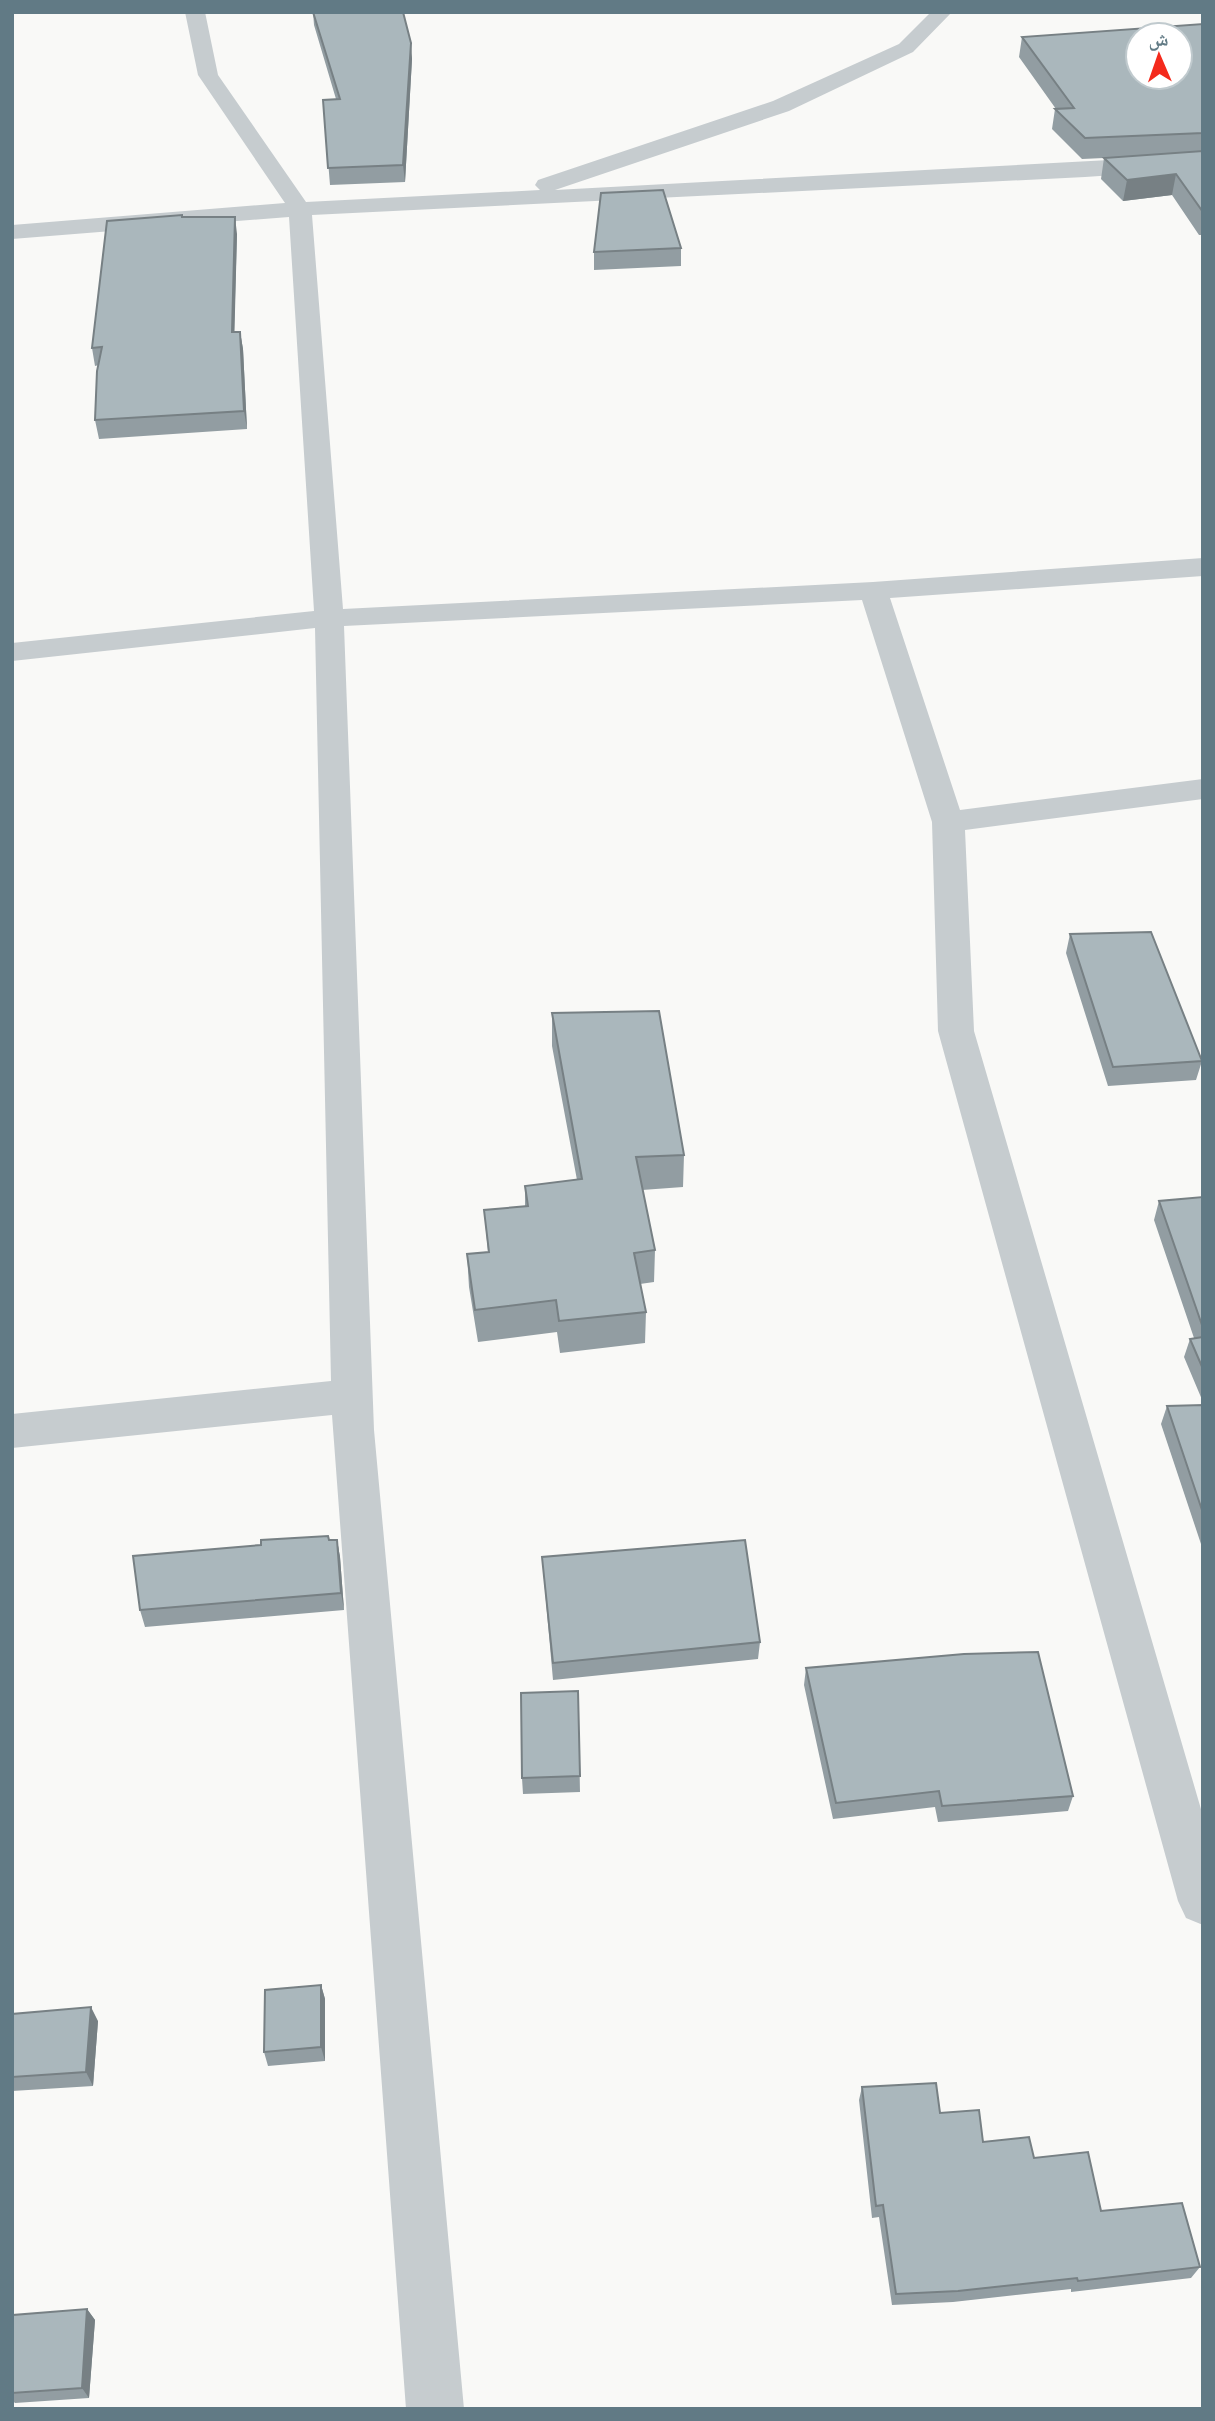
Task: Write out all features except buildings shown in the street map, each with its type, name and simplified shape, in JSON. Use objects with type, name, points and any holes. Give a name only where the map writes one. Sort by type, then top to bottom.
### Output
[{"type":"street","points":[[195,12],[208,75],[300,209],[329,618],[351,1396],[435,2409]]},
{"type":"street","points":[[501,200],[781,106],[906,48],[942,12]]},
{"type":"street","points":[[12,232],[300,209],[1203,162]]},
{"type":"street","points":[[12,652],[329,618],[873,591],[1203,567]]},
{"type":"street","points":[[873,591],[948,821],[956,1031],[1203,1901]]},
{"type":"street","points":[[948,821],[1203,789]]},
{"type":"street","points":[[12,1431],[351,1396]]}]
